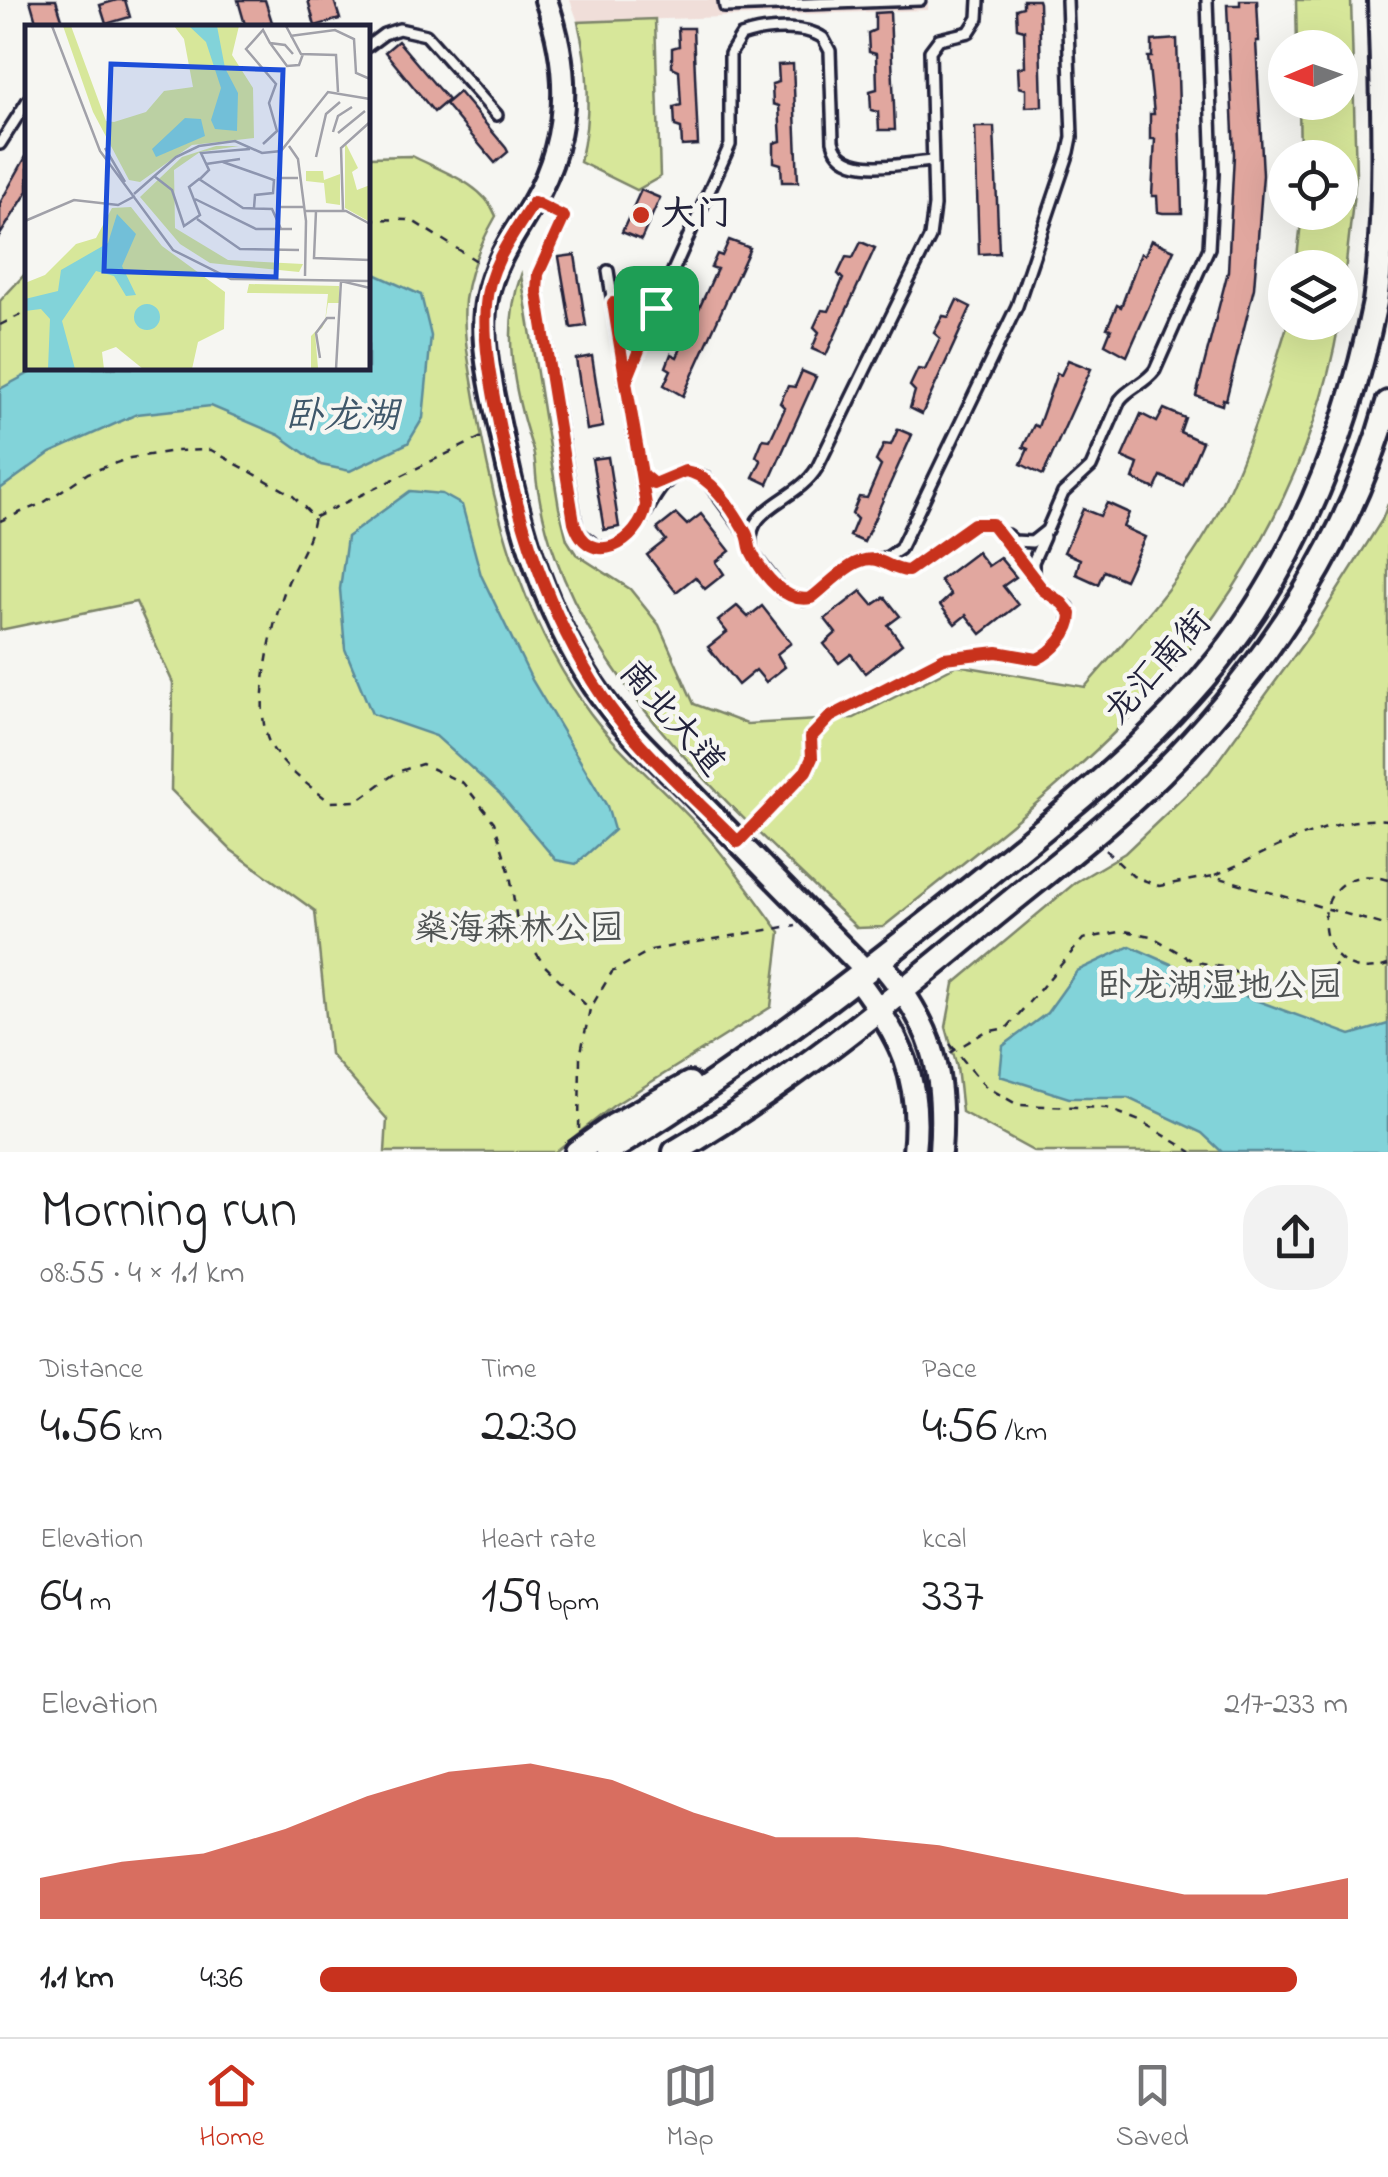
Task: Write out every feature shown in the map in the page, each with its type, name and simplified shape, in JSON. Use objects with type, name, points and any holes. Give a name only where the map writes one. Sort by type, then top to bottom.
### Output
[{"type":"main road","name":"龙汇南街","points":[[607,1152],[793,1027],[1073,805],[1156,731],[1253,614],[1297,540],[1340,432],[1376,298],[1384,214],[1380,0]]},
{"type":"main road","name":"龙汇南街","points":[[675,1152],[746,1106],[904,990],[1174,760],[1231,697],[1282,628],[1328,552],[1377,441],[1388,403]]},
{"type":"main road","points":[[580,1149],[615,1125],[793,1027]]},
{"type":"street","name":"南北大道","points":[[546,0],[559,36],[565,80],[563,124],[552,166],[494,272],[486,303],[486,336],[500,429],[527,542],[554,614],[604,700],[738,842],[868,971]]},
{"type":"street","points":[[868,971],[904,990],[929,1038],[945,1055],[940,1152]]},
{"type":"street","points":[[868,971],[879,1008],[903,1049],[914,1080],[918,1118],[914,1152]]},
{"type":"lane","points":[[724,0],[725,7],[920,0]]},
{"type":"lane","points":[[732,513],[744,518],[763,512],[792,496],[812,476],[926,246],[934,218],[930,51],[939,39],[969,32],[978,18],[979,0]]},
{"type":"lane","points":[[904,571],[899,564],[900,549],[1016,306],[1071,144],[1067,0]]},
{"type":"lane","points":[[1036,581],[1034,562],[1063,493],[1091,467],[1120,400],[1155,370],[1206,257],[1213,174],[1207,0]]},
{"type":"lane","points":[[370,44],[399,29],[426,36],[497,115]]},
{"type":"lane","points":[[626,382],[730,146],[730,54],[741,36],[804,30],[823,38],[830,50],[833,140],[835,150],[845,162],[859,165],[932,161]]},
{"type":"lane","points":[[0,144],[25,105]]},
{"type":"lane","points":[[534,202],[564,217],[538,274],[537,292],[578,532],[589,543],[604,549],[627,540],[664,482]]},
{"type":"lane","points":[[608,270],[642,474],[645,514]]},
{"type":"lane","points":[[613,303],[622,314],[636,318],[656,308]]},
{"type":"lane","points":[[642,474],[649,482],[664,482],[685,471],[698,474],[732,513],[750,540],[752,553],[783,593],[802,600],[820,592],[858,562],[888,557],[900,549]]},
{"type":"lane","points":[[750,540],[763,512]]},
{"type":"lane","points":[[876,560],[892,569],[915,568],[974,524],[984,523],[1022,542],[1037,540],[1047,530]]},
{"type":"lane","points":[[738,842],[806,771],[812,758],[811,737],[830,717],[944,658],[997,652],[1037,659],[1048,653],[1069,628],[1071,614],[1036,581],[997,528]]},
{"type":"path","points":[[370,219],[411,220],[494,272]]},
{"type":"path","points":[[0,325],[25,312]]},
{"type":"path","points":[[314,518],[500,429]]},
{"type":"path","points":[[0,521],[43,503],[88,474],[130,458],[212,450],[290,494],[314,518]]},
{"type":"path","points":[[314,518],[310,541],[287,584],[267,659],[261,700],[269,742],[297,776],[330,802],[358,800],[397,772],[422,764],[463,783],[494,822],[510,874],[517,921],[542,964],[590,1009]]},
{"type":"path","points":[[1089,836],[1133,876],[1159,886],[1213,876],[1327,828],[1370,818],[1388,820]]},
{"type":"path","points":[[1213,876],[1388,926]]},
{"type":"path","points":[[1388,880],[1360,876],[1345,882],[1326,907],[1325,936],[1342,960],[1370,969],[1388,964]]},
{"type":"path","points":[[580,1149],[580,1056],[590,1009],[612,972],[651,950],[818,922]]},
{"type":"path","points":[[945,1055],[985,1032],[1007,1028],[1083,939],[1124,931],[1151,936],[1193,962],[1227,968],[1270,991],[1313,984],[1342,960]]},
{"type":"path","points":[[945,1055],[947,1040]]},
{"type":"path","points":[[945,1055],[1018,1106],[1107,1108],[1142,1122],[1192,1152]]},
{"type":"shaded area","points":[[570,0],[928,0],[928,10],[578,22]]},
{"type":"green space","points":[[1296,0],[1351,0],[1352,30],[1297,30]]},
{"type":"green space","points":[[655,19],[660,177],[637,190],[580,162],[588,92],[578,22]]},
{"type":"green space","points":[[1299,120],[1354,120],[1355,140],[1300,140]]},
{"type":"green space","name":"燊海森林公园","points":[[412,156],[449,173],[482,195],[496,216],[469,277],[464,312],[490,478],[526,595],[561,668],[596,721],[707,836],[780,932],[771,1007],[613,1106],[555,1152],[385,1152],[387,1119],[330,1054],[315,911],[231,850],[171,790],[173,683],[136,602],[0,630],[0,301],[25,274],[25,370],[370,370],[370,157]]},
{"type":"green space","points":[[1300,230],[1350,230],[1347,250],[1298,250]]},
{"type":"green space","points":[[521,275],[567,540],[576,554],[630,589],[659,625],[694,704],[747,724],[854,718],[957,665],[1085,687],[1160,599],[1209,528],[1242,459],[1283,340],[1335,340],[1309,434],[1262,540],[1232,590],[1162,683],[1094,752],[1035,804],[883,927],[857,928],[686,758],[610,663],[580,612],[547,531],[533,451],[515,383],[511,339]]},
{"type":"green space","name":"卧龙湖湿地公园","points":[[1388,504],[1388,1152],[1035,1152],[962,1112],[957,1067],[946,1027],[954,984],[1076,882],[1125,853],[1209,773],[1310,634],[1382,520]]},
{"type":"water","name":"卧龙湖","points":[[370,272],[421,295],[431,336],[423,418],[408,443],[350,471],[321,465],[279,435],[211,406],[137,414],[50,453],[0,489],[0,389],[35,370],[370,370]]},
{"type":"water","points":[[410,491],[442,494],[462,505],[481,575],[532,680],[607,806],[614,830],[576,864],[556,860],[499,793],[436,736],[372,714],[345,649],[340,589],[347,537]]},
{"type":"water","points":[[1130,946],[1239,994],[1351,1035],[1388,1024],[1388,1152],[1222,1152],[1202,1133],[1128,1098],[1069,1098],[1000,1076],[1003,1046],[1047,1013],[1077,971]]},
{"type":"building","points":[[30,0],[56,0],[64,25],[37,25]]},
{"type":"building","points":[[125,0],[130,17],[106,24],[100,5]]},
{"type":"building","points":[[238,0],[265,0],[272,22],[245,25]]},
{"type":"building","points":[[308,0],[334,0],[340,19],[315,25]]},
{"type":"building","points":[[1023,0],[1039,3],[1042,106],[1026,107],[1026,89],[1019,87],[1018,68],[1025,66],[1024,30],[1017,28],[1016,9],[1023,7]]},
{"type":"building","points":[[1240,0],[1257,0],[1263,175],[1254,288],[1222,405],[1196,396],[1228,271],[1234,154],[1227,5],[1240,5]]},
{"type":"building","points":[[890,12],[895,130],[879,130],[878,112],[871,110],[870,91],[877,89],[876,54],[869,52],[868,33],[875,30],[875,13]]},
{"type":"building","points":[[678,28],[693,28],[698,145],[682,146],[681,128],[675,126],[674,107],[681,105],[679,70],[672,67],[672,48],[679,46]]},
{"type":"building","points":[[1177,39],[1182,213],[1163,213],[1158,212],[1157,196],[1152,196],[1155,139],[1150,139],[1150,114],[1154,114],[1148,57],[1152,57],[1152,41]]},
{"type":"building","points":[[398,41],[448,100],[434,112],[385,52]]},
{"type":"building","points":[[793,64],[798,182],[782,182],[781,164],[774,162],[774,143],[781,141],[779,106],[773,104],[772,84],[779,82],[778,65]]},
{"type":"building","points":[[459,92],[506,148],[508,152],[495,163],[445,104]]},
{"type":"building","points":[[975,127],[994,127],[999,253],[979,254]]},
{"type":"building","points":[[25,158],[25,196],[0,235],[0,203]]},
{"type":"building","name":"大门","points":[[641,190],[660,198],[641,240],[622,232]]},
{"type":"building","points":[[729,240],[750,248],[683,396],[664,385],[671,370],[666,367],[671,354],[677,357],[717,269],[711,267],[717,254],[722,256]]},
{"type":"building","points":[[1151,240],[1174,250],[1127,356],[1105,344],[1111,329],[1107,328],[1117,305],[1121,307],[1141,253],[1145,255]]},
{"type":"building","points":[[861,242],[875,248],[826,355],[812,349],[819,332],[814,327],[822,310],[829,311],[843,279],[838,274],[846,257],[853,258]]},
{"type":"building","points":[[575,255],[586,326],[571,328],[559,257]]},
{"type":"building","points":[[957,300],[971,307],[922,414],[910,408],[915,391],[910,386],[918,369],[925,370],[940,338],[934,333],[943,316],[949,317]]},
{"type":"building","points":[[592,356],[603,427],[587,430],[576,359]]},
{"type":"building","points":[[1068,360],[1091,369],[1043,475],[1021,464],[1028,449],[1023,447],[1034,425],[1038,427],[1057,373],[1061,375]]},
{"type":"building","points":[[802,371],[816,377],[768,484],[753,477],[761,461],[756,456],[763,439],[770,440],[785,408],[780,403],[788,386],[795,387]]},
{"type":"building","points":[[1164,409],[1185,418],[1180,432],[1202,442],[1183,486],[1161,476],[1155,489],[1133,479],[1138,464],[1122,457],[1141,414],[1157,422]]},
{"type":"building","points":[[898,429],[912,435],[864,542],[850,536],[857,519],[852,514],[859,497],[867,498],[881,466],[876,461],[884,444],[891,445]]},
{"type":"building","points":[[608,457],[619,527],[604,530],[592,459]]},
{"type":"building","points":[[1107,503],[1129,513],[1123,527],[1145,537],[1125,580],[1104,571],[1098,584],[1076,574],[1080,559],[1064,552],[1083,509],[1100,516]]},
{"type":"building","points":[[676,514],[687,525],[701,514],[730,551],[716,562],[724,574],[705,589],[695,577],[676,592],[647,555],[666,540],[657,529]]},
{"type":"building","points":[[977,552],[988,566],[1000,558],[1016,577],[1003,586],[1018,605],[981,634],[966,615],[955,624],[940,605],[951,595],[940,580]]},
{"type":"building","points":[[861,591],[873,605],[885,597],[900,616],[888,625],[902,644],[865,673],[851,654],[839,663],[824,644],[836,633],[825,619]]},
{"type":"building","points":[[737,606],[748,617],[762,606],[791,643],[777,654],[785,667],[766,682],[756,670],[738,685],[708,647],[727,632],[718,621]]},
{"type":"place","name":"大门","points":[[641,215]]},
{"type":"route","points":[[534,202],[564,217],[536,282],[574,522],[589,543],[604,549],[620,545],[645,514],[646,505],[613,303],[622,314],[636,318],[656,308],[626,382],[642,474],[654,484],[685,471],[705,478],[747,533],[752,553],[783,593],[802,600],[811,598],[863,560],[876,560],[892,569],[908,571],[974,524],[984,523],[997,528],[1043,590],[1071,614],[1067,631],[1043,657],[997,652],[949,656],[830,717],[811,737],[812,758],[806,771],[738,842],[604,700],[554,614],[512,489],[490,376],[486,303],[494,272],[534,202]]}]
